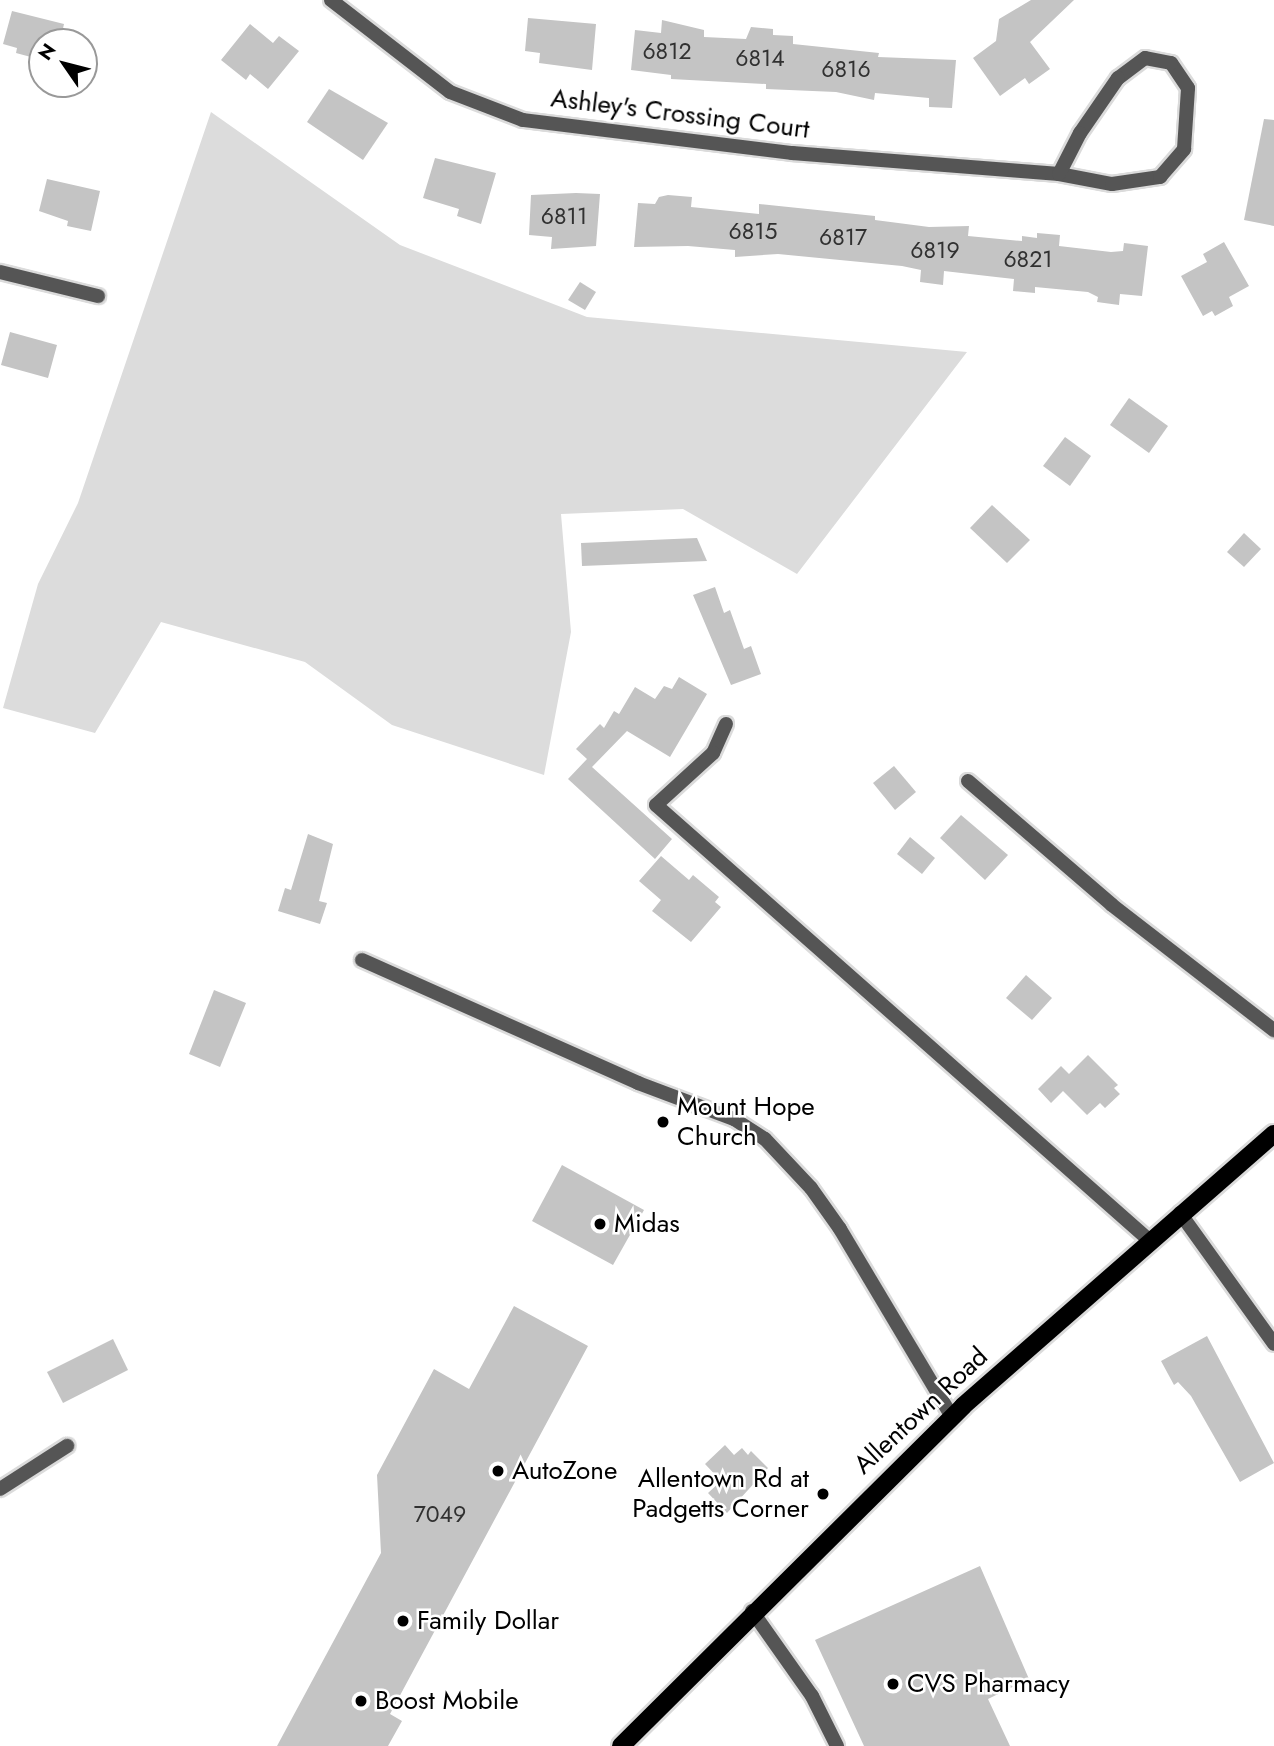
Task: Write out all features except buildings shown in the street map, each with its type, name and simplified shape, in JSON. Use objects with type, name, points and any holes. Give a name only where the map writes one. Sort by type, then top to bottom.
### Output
[{"type":"main road","name":"Allentown Road","points":[[621,1746],[752,1611],[952,1417],[1149,1240],[1274,1134]]},
{"type":"street","name":"Ashley's Crossing Court","points":[[331,0],[450,92],[523,120],[792,153],[1059,174],[1112,184],[1160,177],[1184,149],[1188,88],[1171,64],[1145,58],[1118,78],[1080,133],[1059,174]]},
{"type":"street","points":[[0,272],[98,296]]},
{"type":"street","points":[[726,724],[713,753],[656,805],[1149,1240]]},
{"type":"street","points":[[968,780],[1112,905],[1274,1030]]},
{"type":"street","points":[[362,960],[638,1083],[734,1119],[765,1139],[811,1188],[840,1229],[952,1417]]},
{"type":"street","points":[[1180,1213],[1274,1344]]},
{"type":"street","points":[[0,1489],[67,1446]]},
{"type":"street","points":[[752,1611],[812,1696],[837,1746]]},
{"type":"shaded area","points":[[211,112],[400,245],[587,317],[967,352],[797,574],[683,509],[561,514],[571,632],[544,775],[392,725],[305,662],[161,622],[95,733],[3,708],[38,584],[78,503]]},
{"type":"place","name":"Mount Hope Church","points":[[663,1122]]},
{"type":"place","name":"Midas","points":[[600,1224]]},
{"type":"place","name":"AutoZone","points":[[498,1471]]},
{"type":"place","name":"Allentown Rd at Padgetts Corner","points":[[823,1494]]},
{"type":"place","name":"Family Dollar","points":[[403,1621]]},
{"type":"place","name":"CVS Pharmacy","points":[[893,1684]]},
{"type":"place","name":"Boost Mobile","points":[[361,1701]]}]
